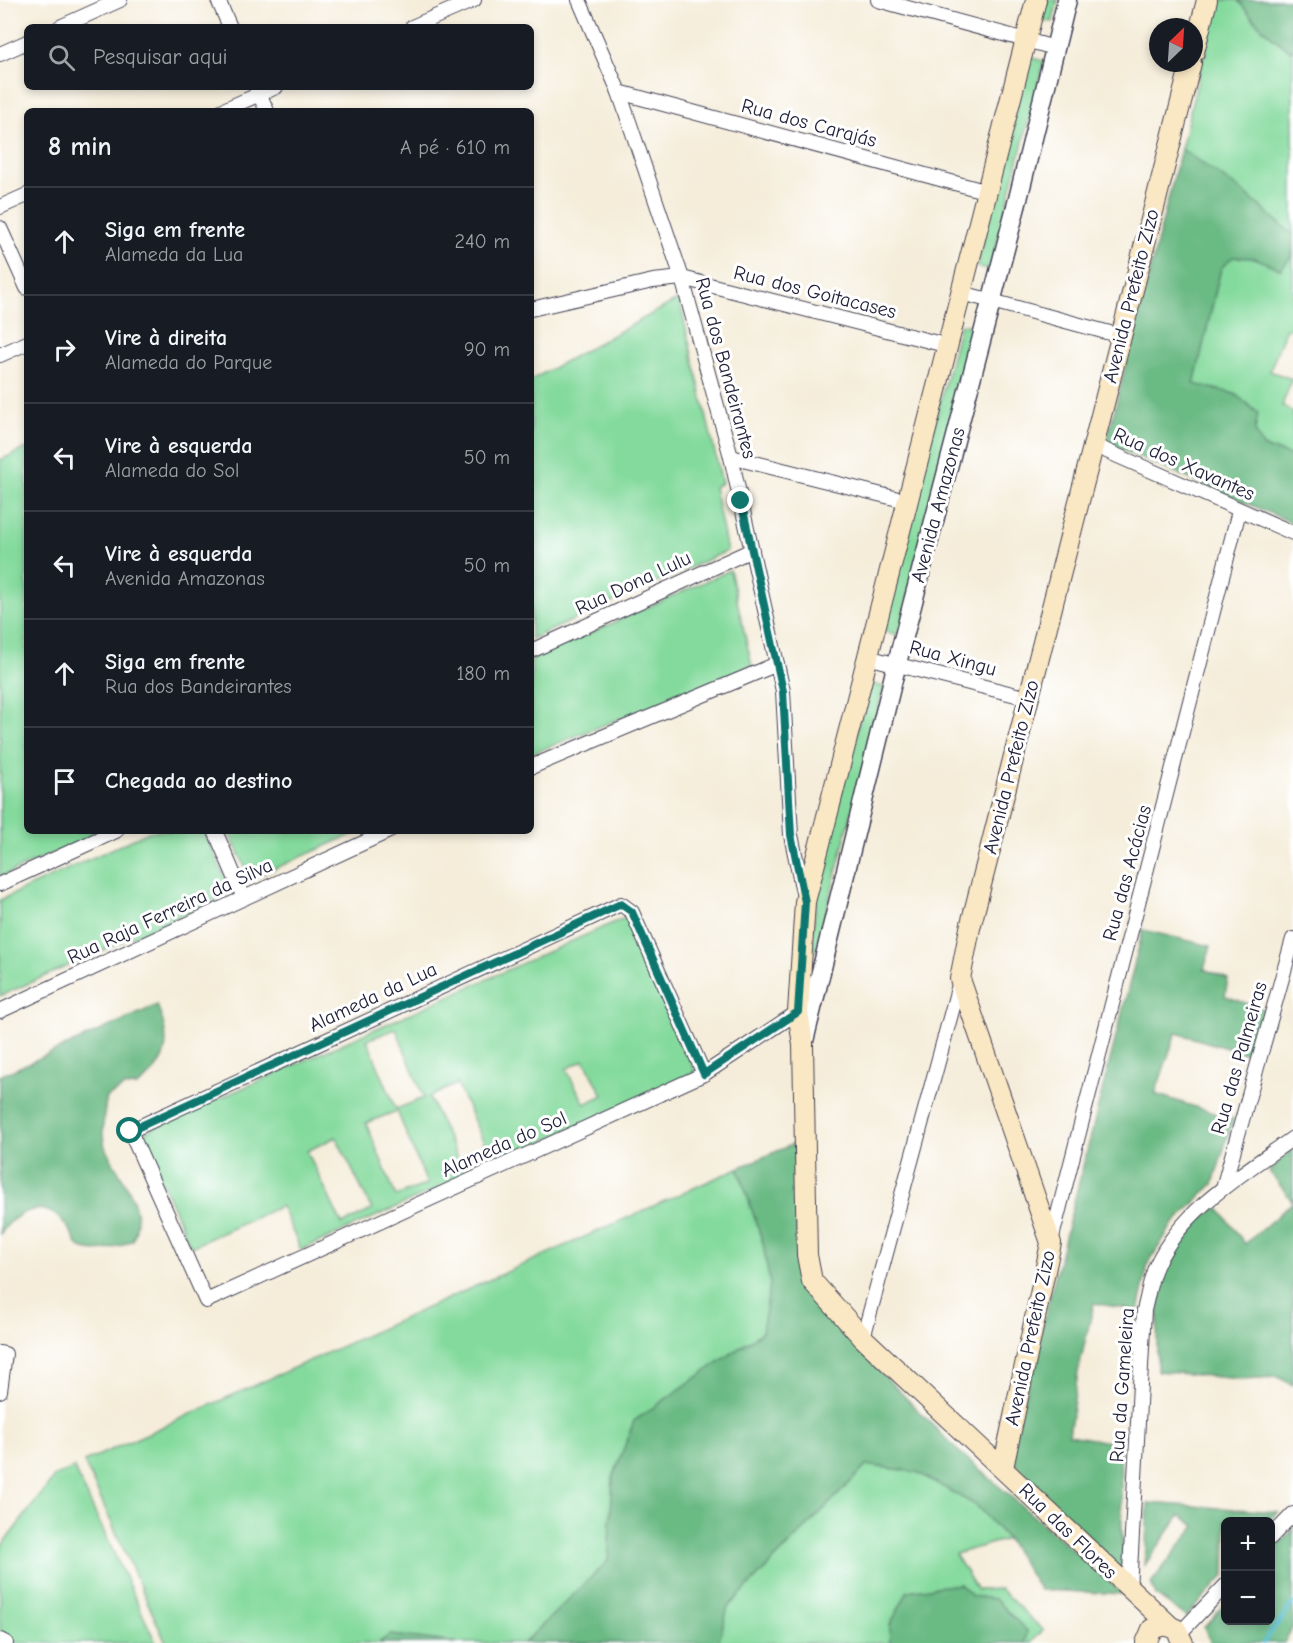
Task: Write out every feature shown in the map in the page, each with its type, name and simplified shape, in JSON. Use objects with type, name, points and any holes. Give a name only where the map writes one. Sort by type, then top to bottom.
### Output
[{"type":"main road","name":"Avenida Amazonas","points":[[805,1012],[805,902],[867,657],[910,502],[1036,0]]},
{"type":"main road","points":[[1202,18],[1207,0]]},
{"type":"main road","name":"Avenida Prefeito Zizo","points":[[1003,1468],[1051,1243],[960,979],[970,928],[1189,72]]},
{"type":"main road","name":"Rua das Flores","points":[[805,1012],[803,1045],[807,1256],[812,1281],[823,1296],[863,1338],[1181,1637]]},
{"type":"main road","points":[[1132,1592],[1144,1623],[1146,1641]]},
{"type":"main road","points":[[1146,1641],[1152,1629],[1181,1637]]},
{"type":"street","points":[[67,24],[120,0]]},
{"type":"street","points":[[218,0],[229,24]]},
{"type":"street","points":[[419,24],[474,0]]},
{"type":"street","name":"Rua dos Bandeirantes","points":[[579,0],[620,92],[682,278],[732,457],[783,691],[791,835],[805,902]]},
{"type":"street","points":[[878,0],[1055,48]]},
{"type":"street","name":"Avenida Amazonas","points":[[805,1012],[992,301],[1067,0]]},
{"type":"street","points":[[0,54],[24,43]]},
{"type":"street","points":[[227,108],[258,91],[266,108]]},
{"type":"street","name":"Rua dos Carajás","points":[[620,92],[988,192]]},
{"type":"street","points":[[0,207],[24,196]]},
{"type":"street","points":[[0,228],[24,281]]},
{"type":"street","name":"Rua dos Goitacases","points":[[534,308],[653,281],[682,278],[948,346]]},
{"type":"street","points":[[962,293],[1121,336]]},
{"type":"street","points":[[0,355],[24,344]]},
{"type":"street","name":"Rua dos Xavantes","points":[[1093,445],[1293,533]]},
{"type":"street","points":[[732,457],[910,502]]},
{"type":"street","name":"Rua das Acácias","points":[[1051,1243],[1239,511]]},
{"type":"street","name":"Rua Dona Lulu","points":[[534,650],[752,550]]},
{"type":"street","name":"Rua Xingu","points":[[867,657],[1028,698]]},
{"type":"street","points":[[534,766],[777,664]]},
{"type":"street","points":[[0,885],[110,834]]},
{"type":"street","points":[[216,834],[244,898]]},
{"type":"street","name":"Rua Raja Ferreira da Silva","points":[[0,1011],[383,834]]},
{"type":"street","name":"Alameda da Lua","points":[[206,1301],[130,1131],[614,907],[627,906],[632,912],[704,1074]]},
{"type":"street","name":"Rua das Palmeiras","points":[[1222,1188],[1293,939]]},
{"type":"street","points":[[863,1338],[960,979]]},
{"type":"street","name":"Alameda do Sol","points":[[206,1301],[704,1074],[805,1012]]},
{"type":"street","name":"Rua da Gameleira","points":[[1132,1592],[1144,1310],[1156,1266],[1178,1230],[1222,1188],[1293,1138]]},
{"type":"street","points":[[0,1353],[5,1354],[0,1391]]},
{"type":"street","points":[[1275,1533],[1293,1514]]},
{"type":"street","points":[[1181,1637],[1221,1591]]},
{"type":"street","points":[[0,1640],[6,1643]]},
{"type":"green space","points":[[1045,0],[1058,0],[1053,22],[1039,20]]},
{"type":"green space","points":[[1217,0],[1238,0],[1263,29],[1293,52],[1293,235],[1242,191],[1181,149],[1200,72],[1203,72],[1203,58]]},
{"type":"green space","points":[[1238,0],[1293,0],[1293,52],[1263,29]]},
{"type":"green space","points":[[1028,57],[1044,61],[990,269],[977,267]]},
{"type":"green space","points":[[1181,149],[1242,191],[1293,235],[1293,254],[1281,269],[1255,258],[1233,257],[1221,268],[1194,384],[1235,394],[1258,413],[1255,431],[1263,447],[1293,456],[1293,523],[1106,443]]},
{"type":"green space","points":[[1293,254],[1293,330],[1286,328],[1270,371],[1292,379],[1282,406],[1293,412],[1293,456],[1263,447],[1255,431],[1194,384],[1221,268],[1232,257],[1255,258],[1281,269]]},
{"type":"green space","points":[[679,299],[722,483],[714,487],[727,551],[534,638],[534,378]]},
{"type":"green space","points":[[960,324],[975,327],[899,635],[882,631]]},
{"type":"green space","points":[[24,449],[24,834],[97,834],[0,877],[0,460]]},
{"type":"green space","points":[[730,570],[752,666],[534,753],[534,659]]},
{"type":"green space","points":[[869,683],[884,687],[816,951],[811,946],[818,883]]},
{"type":"green space","points":[[144,834],[205,834],[232,893],[0,996],[0,900]]},
{"type":"green space","points":[[229,834],[353,834],[251,879]]},
{"type":"green space","points":[[626,917],[696,1073],[301,1250],[281,1206],[191,1247],[140,1134]],"holes":[[[396,1029],[424,1098],[396,1109],[367,1040]],[[584,1060],[603,1095],[585,1104],[566,1069]],[[457,1084],[491,1158],[463,1170],[429,1097]],[[397,1111],[427,1184],[396,1196],[366,1123]],[[336,1137],[372,1210],[342,1224],[307,1151]]]},
{"type":"green space","points":[[1143,930],[1211,946],[1204,969],[1228,979],[1225,996],[1266,1010],[1251,1055],[1176,1033],[1155,1094],[1233,1119],[1213,1184],[1172,1225],[1148,1264],[1138,1311],[1094,1303],[1078,1372],[1069,1435],[1120,1444],[1123,1572],[1009,1458]]},
{"type":"green space","points":[[157,1005],[165,1029],[165,1050],[162,1059],[148,1077],[137,1086],[124,1087],[107,1097],[104,1116],[103,1137],[106,1149],[130,1192],[137,1215],[133,1240],[110,1249],[97,1251],[84,1249],[74,1240],[60,1219],[42,1210],[24,1213],[0,1234],[0,1076]]},
{"type":"green space","points":[[796,1143],[797,1266],[805,1295],[956,1449],[1123,1594],[1040,1590],[1007,1539],[977,1506],[917,1472],[867,1465],[728,1607],[718,1643],[524,1643],[608,1561],[613,1478],[634,1421],[762,1332],[770,1285],[763,1243],[738,1168]]},
{"type":"green space","points":[[1293,1148],[1293,1202],[1269,1171]]},
{"type":"green space","points":[[738,1168],[763,1243],[770,1285],[762,1332],[634,1421],[613,1478],[608,1561],[524,1643],[460,1643],[390,1635],[378,1643],[166,1643],[84,1462]]},
{"type":"green space","points":[[1293,1202],[1293,1385],[1278,1377],[1240,1379],[1157,1371],[1158,1315],[1163,1278],[1177,1244],[1188,1229],[1218,1207],[1245,1244]]},
{"type":"green space","points":[[867,1465],[917,1472],[977,1506],[1007,1539],[955,1554],[977,1590],[1000,1589],[1043,1630],[1031,1643],[1025,1643],[1027,1631],[972,1596],[960,1584],[908,1591],[890,1625],[890,1643],[718,1643],[728,1607]]},
{"type":"green space","points":[[74,1468],[156,1643],[0,1643],[0,1548],[55,1476]]},
{"type":"green space","points":[[1148,1503],[1278,1512],[1274,1517],[1221,1517],[1221,1579],[1186,1617],[1156,1595],[1151,1583],[1195,1526],[1180,1515],[1145,1565]]},
{"type":"green space","points":[[1293,1529],[1293,1626],[1284,1643],[1211,1643],[1204,1627],[1221,1609],[1221,1625],[1275,1625],[1275,1550]]},
{"type":"green space","points":[[960,1584],[972,1596],[995,1599],[1027,1631],[1025,1643],[890,1643],[890,1625],[908,1591]]},
{"type":"green space","points":[[390,1635],[460,1643],[378,1643]]},
{"type":"waterway","points":[[1263,1643],[1293,1603]]},
{"type":"route","points":[[130,1131],[621,904],[627,906],[632,912],[704,1074],[798,1012],[805,902],[791,835],[783,691],[741,501]]}]
